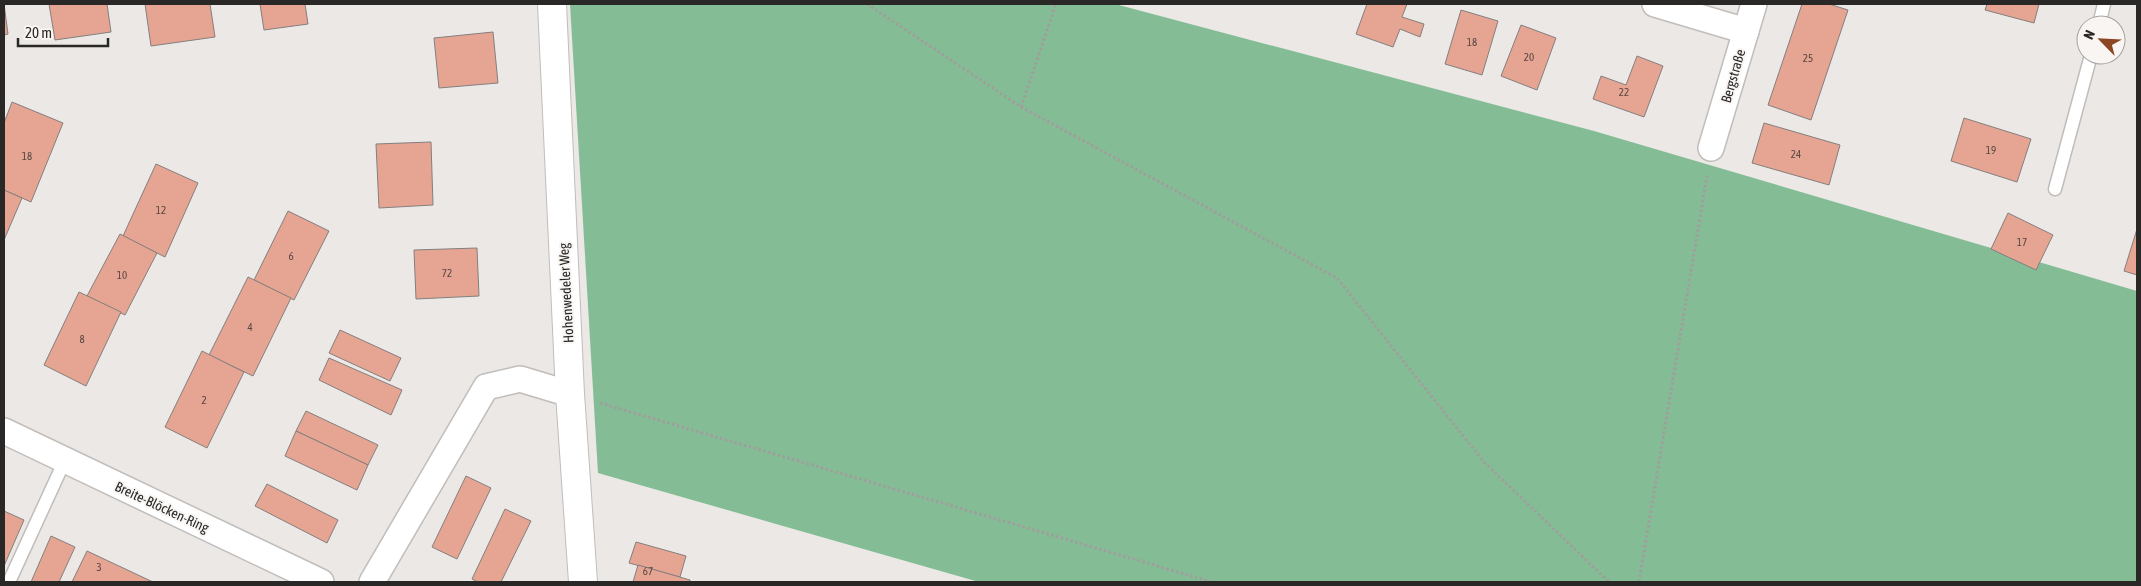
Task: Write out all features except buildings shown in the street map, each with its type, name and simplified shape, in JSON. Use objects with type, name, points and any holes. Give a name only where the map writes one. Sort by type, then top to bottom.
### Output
[{"type":"street","name":"Hohenwedeler Weg","points":[[552,4],[570,394],[583,582]]},
{"type":"street","points":[[1655,4],[1746,31]]},
{"type":"street","name":"Bergstraße","points":[[1711,148],[1754,4]]},
{"type":"street","points":[[372,582],[486,387],[520,379],[570,394]]},
{"type":"street","name":"Breite-Blöcken-Ring","points":[[4,432],[321,582]]},
{"type":"lane","points":[[2055,189],[2088,65]]},
{"type":"lane","points":[[10,582],[65,460]]},
{"type":"path","points":[[867,4],[1021,107],[1338,278],[1484,462],[1609,582]]},
{"type":"path","points":[[1021,107],[1056,4]]},
{"type":"path","points":[[1639,582],[1711,148]]},
{"type":"path","points":[[570,394],[1212,582]]},
{"type":"green space","points":[[570,4],[1115,4],[1594,131],[2137,291],[2137,582],[979,582],[598,473]]}]
